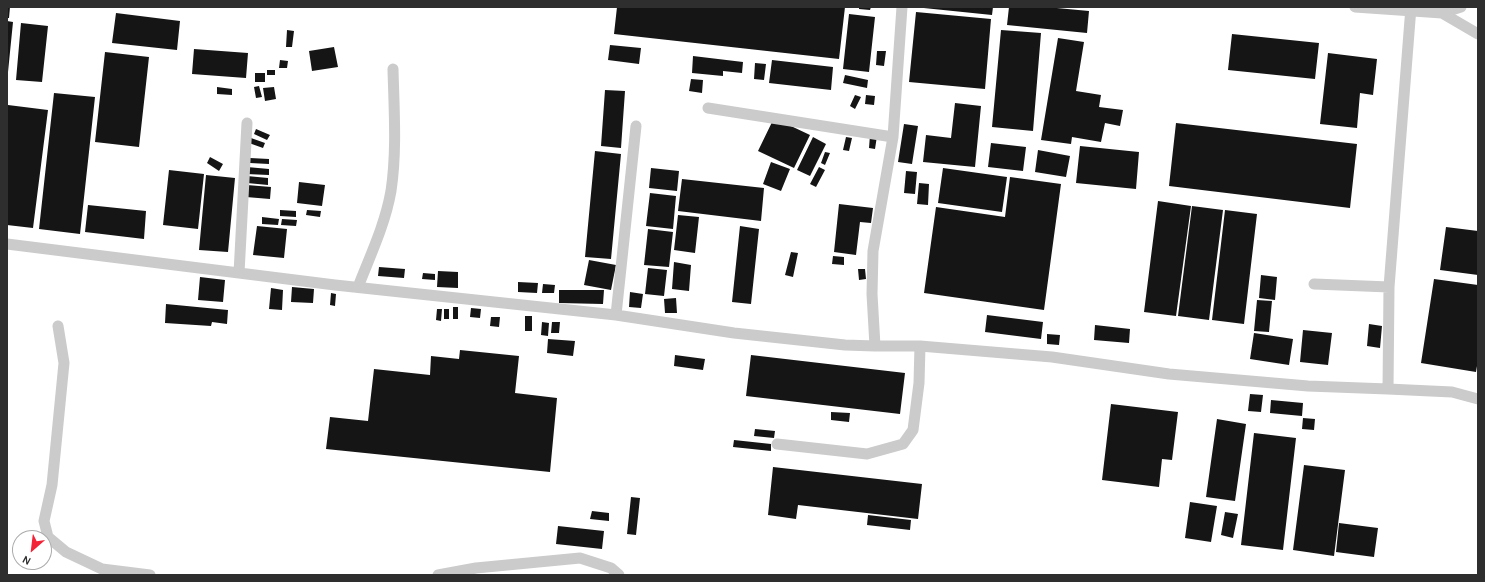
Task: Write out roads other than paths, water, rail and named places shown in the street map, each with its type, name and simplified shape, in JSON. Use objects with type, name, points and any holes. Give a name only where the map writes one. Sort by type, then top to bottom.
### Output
[{"type":"lane","points":[[875,346],[872,294],[873,251],[893,137],[902,7]]},
{"type":"lane","points":[[1355,7],[1411,9],[1442,13],[1478,34]]},
{"type":"lane","points":[[1442,13],[1461,7]]},
{"type":"lane","points":[[1388,389],[1389,287],[1411,9]]},
{"type":"lane","points":[[358,287],[379,234],[391,191],[394,157],[393,69]]},
{"type":"lane","points":[[708,108],[893,137]]},
{"type":"lane","points":[[239,273],[247,123]]},
{"type":"lane","points":[[616,315],[636,126]]},
{"type":"lane","points":[[7,244],[358,287],[616,315],[734,333],[845,345],[920,346],[1052,357],[1168,374],[1308,386],[1452,392],[1478,399]]},
{"type":"lane","points":[[1314,284],[1389,287]]},
{"type":"lane","points":[[58,326],[64,364],[52,485],[44,521],[48,537],[66,552],[102,569],[150,575]]},
{"type":"lane","points":[[777,444],[867,454],[903,444],[913,430],[919,384],[920,346]]},
{"type":"lane","points":[[438,575],[476,568],[580,558],[611,568],[619,575]]}]
